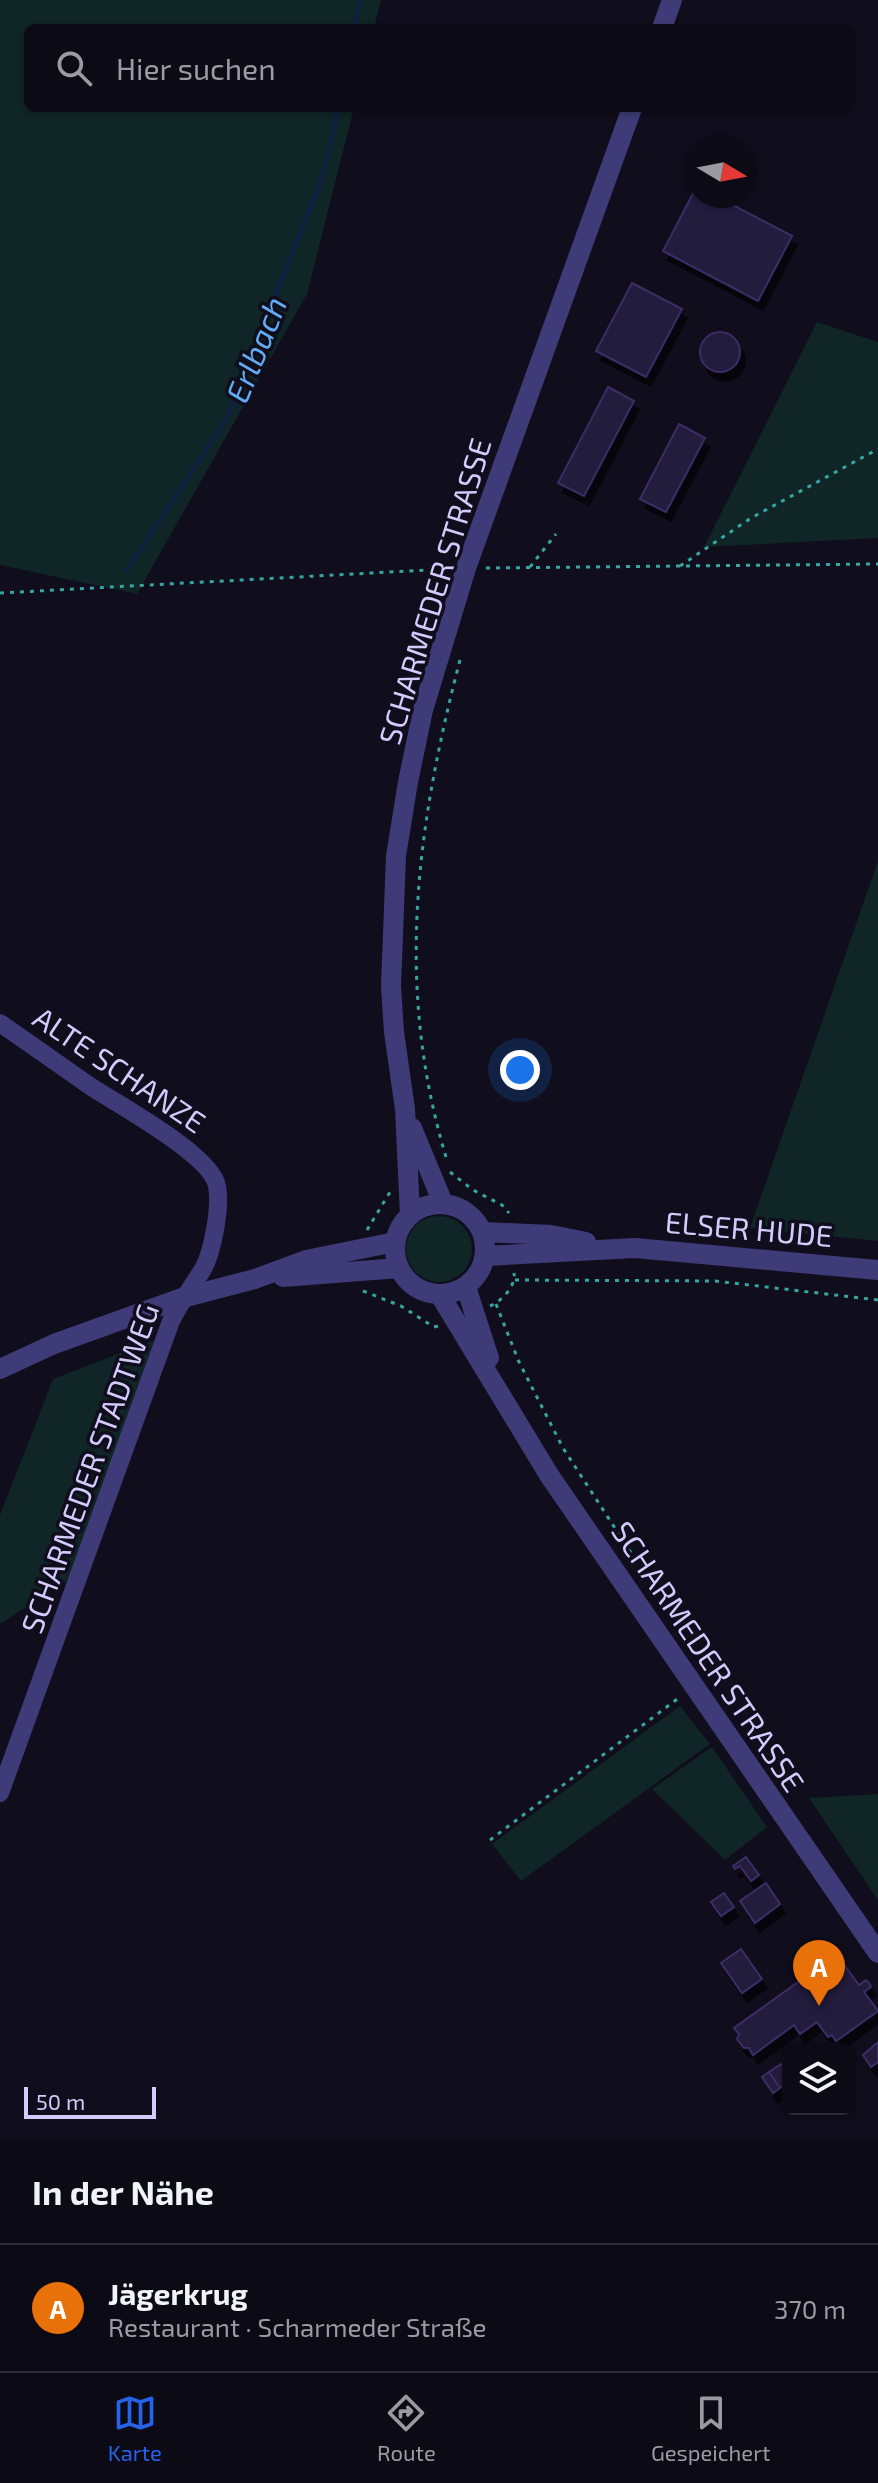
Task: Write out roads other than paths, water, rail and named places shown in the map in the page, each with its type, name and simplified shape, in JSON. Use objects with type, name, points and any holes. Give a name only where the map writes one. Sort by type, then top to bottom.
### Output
[{"type":"street","points":[[663,24],[672,0]]},
{"type":"street","name":"SCHARMEDER STRASSE","points":[[410,1215],[405,1109],[391,986],[396,856],[423,710],[466,568],[631,112]]},
{"type":"street","name":"ALTE SCHANZE","points":[[0,1023],[90,1086],[179,1142],[200,1161],[217,1183],[217,1220],[204,1266],[182,1298]]},
{"type":"street","name":"SCHARMEDER STRASSE","points":[[405,1109],[443,1203]]},
{"type":"street","points":[[443,1203],[471,1215],[483,1232],[485,1256],[482,1268],[466,1287],[440,1295],[420,1290],[411,1284],[399,1268],[395,1242],[410,1215],[425,1206],[443,1203]]},
{"type":"street","name":"ELSER HUDE","points":[[483,1232],[551,1235],[614,1248]]},
{"type":"street","points":[[0,1369],[54,1344],[182,1298],[255,1279],[306,1260],[395,1242]]},
{"type":"street","name":"ELSER HUDE","points":[[485,1256],[614,1248],[717,1254],[878,1270]]},
{"type":"street","points":[[255,1279],[399,1268]]},
{"type":"street","name":"SCHARMEDER STRASSE","points":[[466,1287],[498,1389]]},
{"type":"street","name":"SCHARMEDER STRASSE","points":[[440,1295],[549,1475],[878,1953]]},
{"type":"street","name":"SCHARMEDER STADTWEG","points":[[0,1793],[182,1298]]},
{"type":"waterway","name":"Erlbach","points":[[355,24],[360,0]]},
{"type":"waterway","name":"Erlbach","points":[[127,570],[227,418],[324,173],[337,112]]},
{"type":"place","name":"Jägerkrug","points":[[819,2006]]}]
